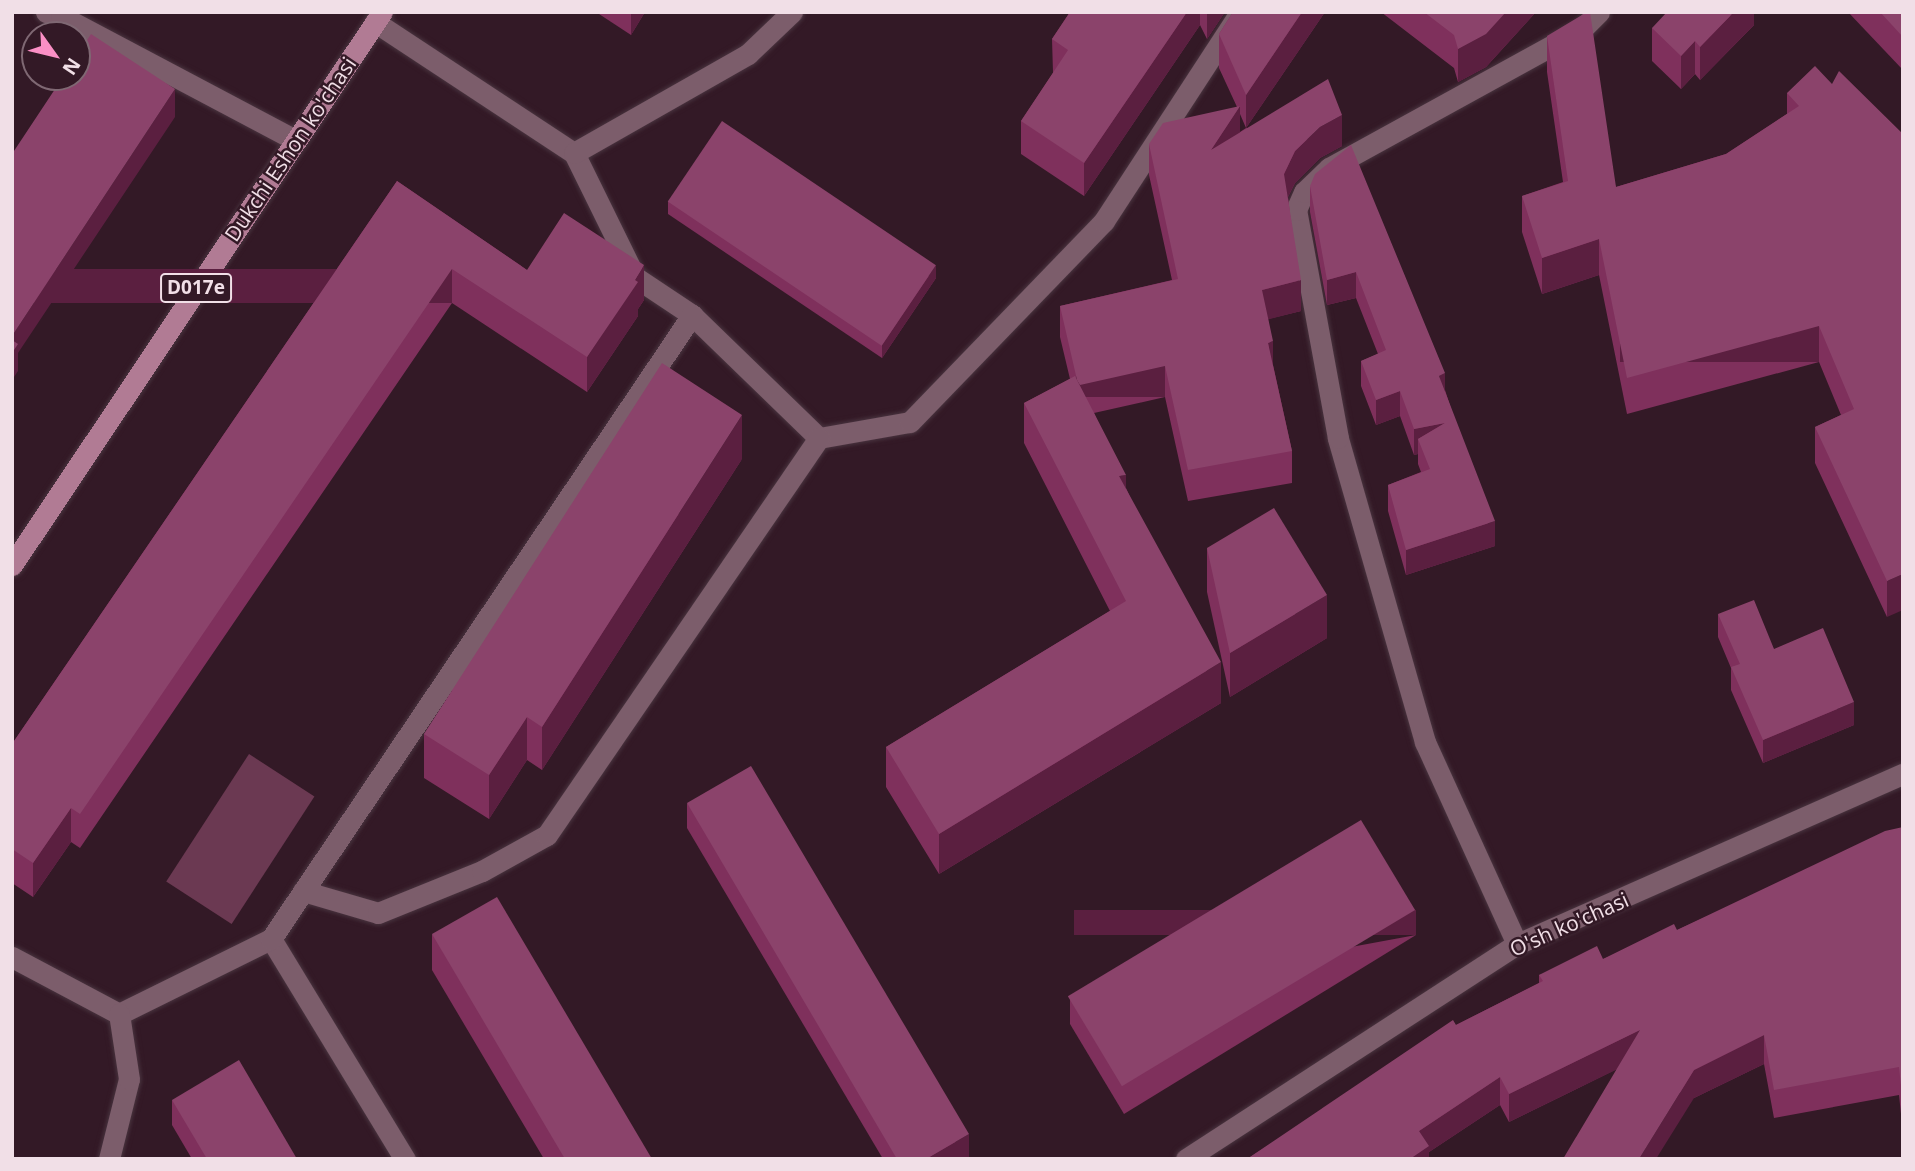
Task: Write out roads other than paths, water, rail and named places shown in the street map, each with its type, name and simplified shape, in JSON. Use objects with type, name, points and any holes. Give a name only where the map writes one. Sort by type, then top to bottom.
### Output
[{"type":"main road","name":"Dukchi Eshon ko'chasi","points":[[12,565],[379,17]]},
{"type":"street","points":[[46,12],[61,16],[295,140]]},
{"type":"street","points":[[574,153],[748,54],[792,12]]},
{"type":"street","points":[[303,891],[377,913],[482,871],[547,835],[819,438],[910,422],[1104,221],[1240,12]]},
{"type":"street","points":[[1517,944],[1424,742],[1338,438],[1296,210],[1304,192],[1329,168],[1582,29],[1599,12]]},
{"type":"street","points":[[379,17],[574,153],[635,277],[692,315],[819,438]]},
{"type":"street","points":[[118,1014],[271,939],[692,315]]},
{"type":"street","name":"O'sh ko'chasi","points":[[1186,1159],[1517,944],[1903,774]]},
{"type":"street","points":[[271,939],[405,1159]]},
{"type":"street","points":[[12,957],[118,1014]]},
{"type":"street","points":[[109,1159],[129,1079],[118,1014]]}]
